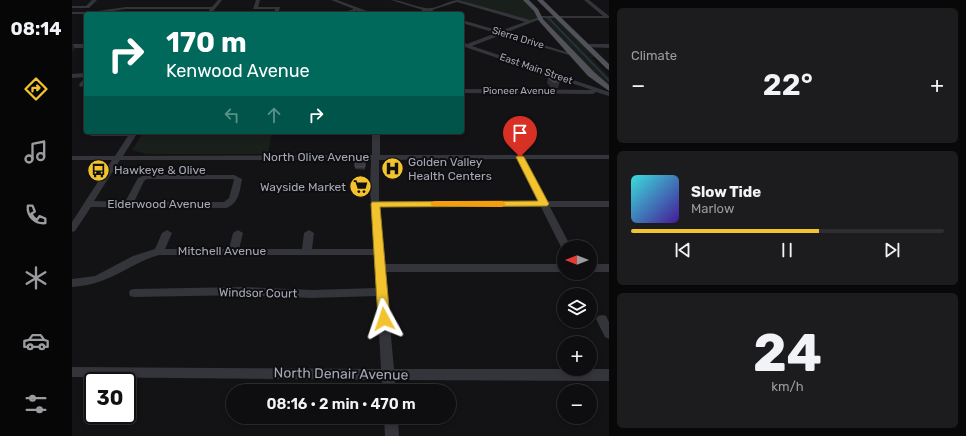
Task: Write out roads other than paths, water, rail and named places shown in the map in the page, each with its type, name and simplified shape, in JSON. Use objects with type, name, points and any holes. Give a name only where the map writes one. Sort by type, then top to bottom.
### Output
[{"type":"main road","points":[[526,0],[536,10],[540,18],[547,26],[591,74],[602,88],[599,91]]},
{"type":"main road","points":[[540,0],[609,68]]},
{"type":"main road","points":[[591,74],[609,89]]},
{"type":"street","points":[[72,7],[87,7],[96,0]]},
{"type":"street","points":[[211,12],[220,0]]},
{"type":"street","points":[[258,0],[255,8],[278,8],[277,12]]},
{"type":"street","points":[[334,0],[367,12]]},
{"type":"street","points":[[393,0],[433,12]]},
{"type":"street","points":[[422,12],[455,0],[547,26]]},
{"type":"street","points":[[586,0],[608,17]]},
{"type":"street","points":[[96,12],[114,7],[214,8]]},
{"type":"street","points":[[348,12],[359,9]]},
{"type":"street","points":[[72,13],[84,13]]},
{"type":"street","points":[[464,46],[540,18],[608,17]]},
{"type":"street","name":"Sierra Drive","points":[[464,22],[574,56]]},
{"type":"street","points":[[72,46],[84,46]]},
{"type":"street","name":"East Main Street","points":[[464,46],[609,94]]},
{"type":"street","points":[[587,46],[609,46]]},
{"type":"street","points":[[72,76],[84,77]]},
{"type":"street","points":[[82,86],[84,79]]},
{"type":"street","name":"Pioneer Avenue","points":[[464,91],[599,91]]},
{"type":"street","points":[[72,229],[133,134]]},
{"type":"street","points":[[376,134],[377,151],[374,164],[375,204],[389,384]]},
{"type":"street","points":[[520,157],[562,240]]},
{"type":"street","name":"North Olive Avenue","points":[[72,158],[609,157]]},
{"type":"street","name":"Elderwood Avenue","points":[[88,204],[128,204],[230,204],[232,202],[238,180],[237,178],[144,178],[141,180],[128,204]]},
{"type":"street","points":[[375,204],[609,204]]},
{"type":"street","points":[[159,252],[167,232]]},
{"type":"street","points":[[233,251],[238,233]]},
{"type":"street","points":[[307,251],[309,233]]},
{"type":"street","name":"Mitchell Avenue","points":[[72,283],[101,279],[116,272],[136,259],[159,252],[379,252]]},
{"type":"street","points":[[380,268],[557,268]]},
{"type":"street","points":[[597,268],[609,268]]},
{"type":"street","name":"Windsor Court","points":[[134,292],[242,291],[312,294],[382,292]]},
{"type":"street","points":[[602,319],[609,334]]},
{"type":"street","name":"North Denair Avenue","points":[[72,372],[609,375]]},
{"type":"street","points":[[391,424],[392,436]]},
{"type":"place","name":"Golden Valley Health Centers","points":[[393,169]]},
{"type":"place","name":"Hawkeye & Olive","points":[[99,170]]},
{"type":"place","name":"Wayside Market","points":[[361,187]]}]
